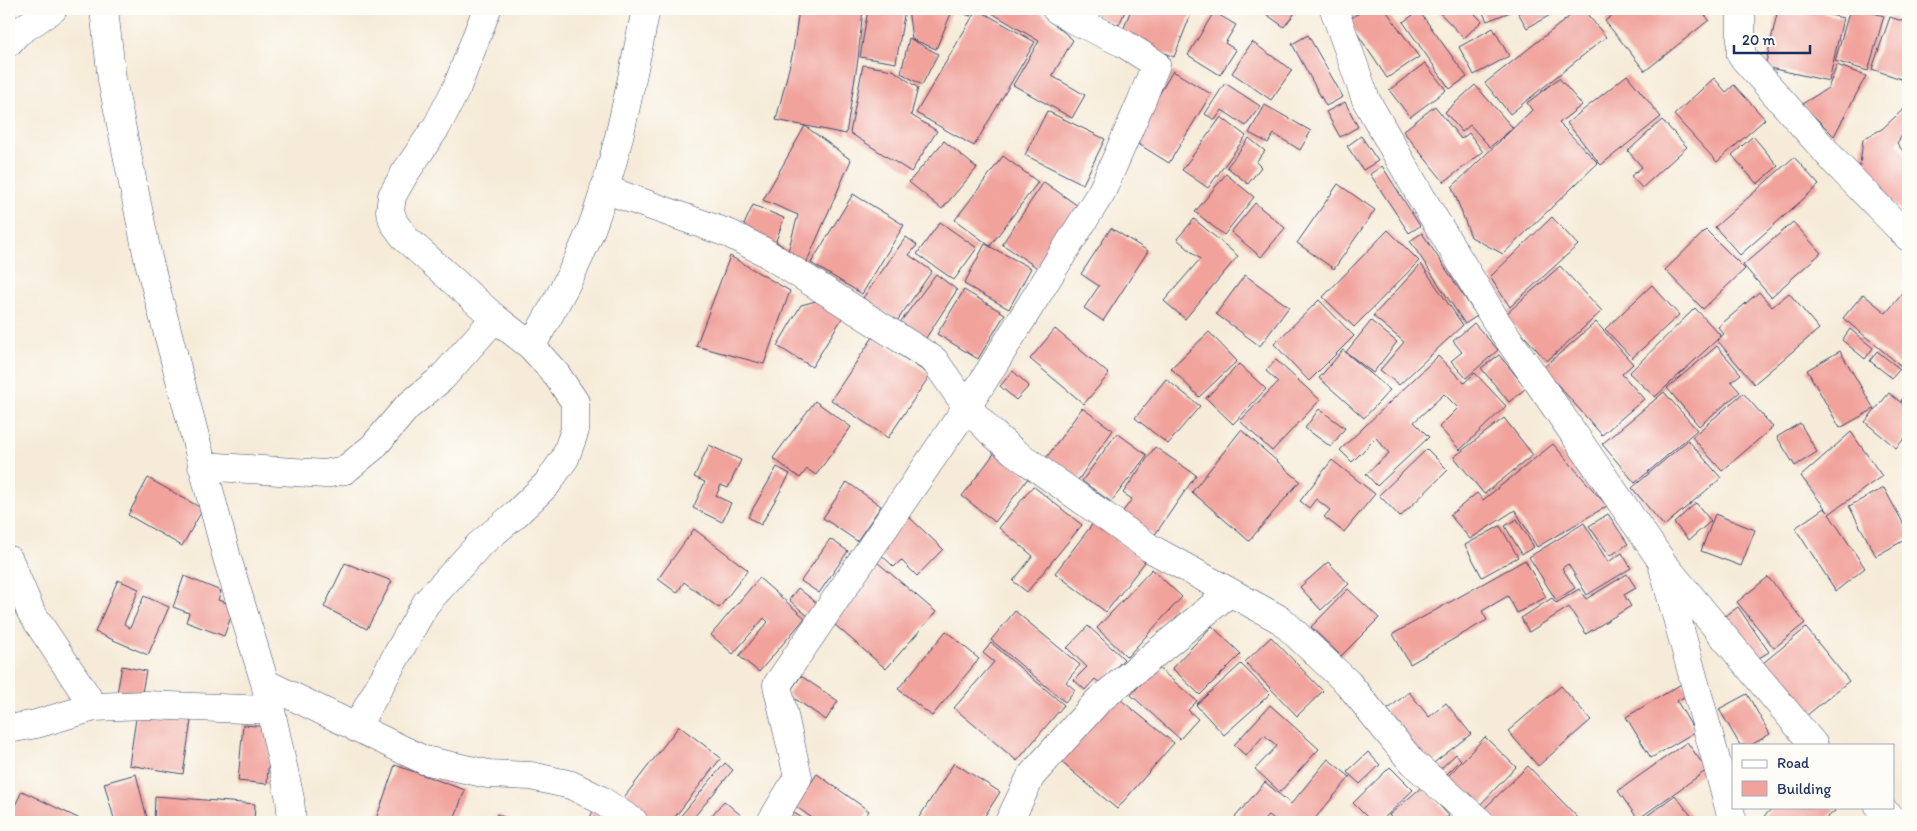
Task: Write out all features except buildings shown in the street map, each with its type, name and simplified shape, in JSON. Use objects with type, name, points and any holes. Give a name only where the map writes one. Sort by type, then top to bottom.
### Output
[{"type":"street","points":[[9,42],[17,33],[53,9]]},
{"type":"street","points":[[104,9],[112,80],[148,258],[227,558],[265,683],[290,798],[292,822]]},
{"type":"street","points":[[356,728],[426,603],[478,545],[516,514],[547,484],[564,458],[575,430],[575,402],[556,374],[531,346],[495,318],[406,239],[394,223],[390,211],[392,196],[405,173],[437,126],[457,87],[487,9]]},
{"type":"street","points":[[531,346],[566,287],[592,228],[613,162],[646,9]]},
{"type":"street","points":[[770,822],[798,777],[777,685],[967,407],[1102,190],[1142,102],[1156,64],[1123,43],[1070,18],[1056,9]]},
{"type":"street","points":[[1334,9],[1366,100],[1420,195],[1498,324],[1661,560],[1813,744]]},
{"type":"street","points":[[1741,9],[1741,55],[1837,164],[1908,237]]},
{"type":"street","points":[[604,189],[730,234],[763,251],[934,360],[967,407],[990,432],[1013,451],[1150,548],[1281,620],[1348,683],[1412,762],[1480,822]]},
{"type":"street","points":[[202,466],[325,474],[345,470],[373,447],[407,407],[442,378],[495,318]]},
{"type":"street","points":[[9,560],[31,612],[94,706]]},
{"type":"street","points":[[1661,560],[1733,822]]},
{"type":"street","points":[[1009,822],[1031,776],[1098,701],[1230,592]]},
{"type":"street","points":[[265,683],[424,760],[488,774],[531,776],[571,786],[599,799],[634,822]]},
{"type":"street","points":[[9,729],[36,724],[94,706],[146,705],[271,710]]},
{"type":"street","points":[[1880,808],[1896,822]]}]
